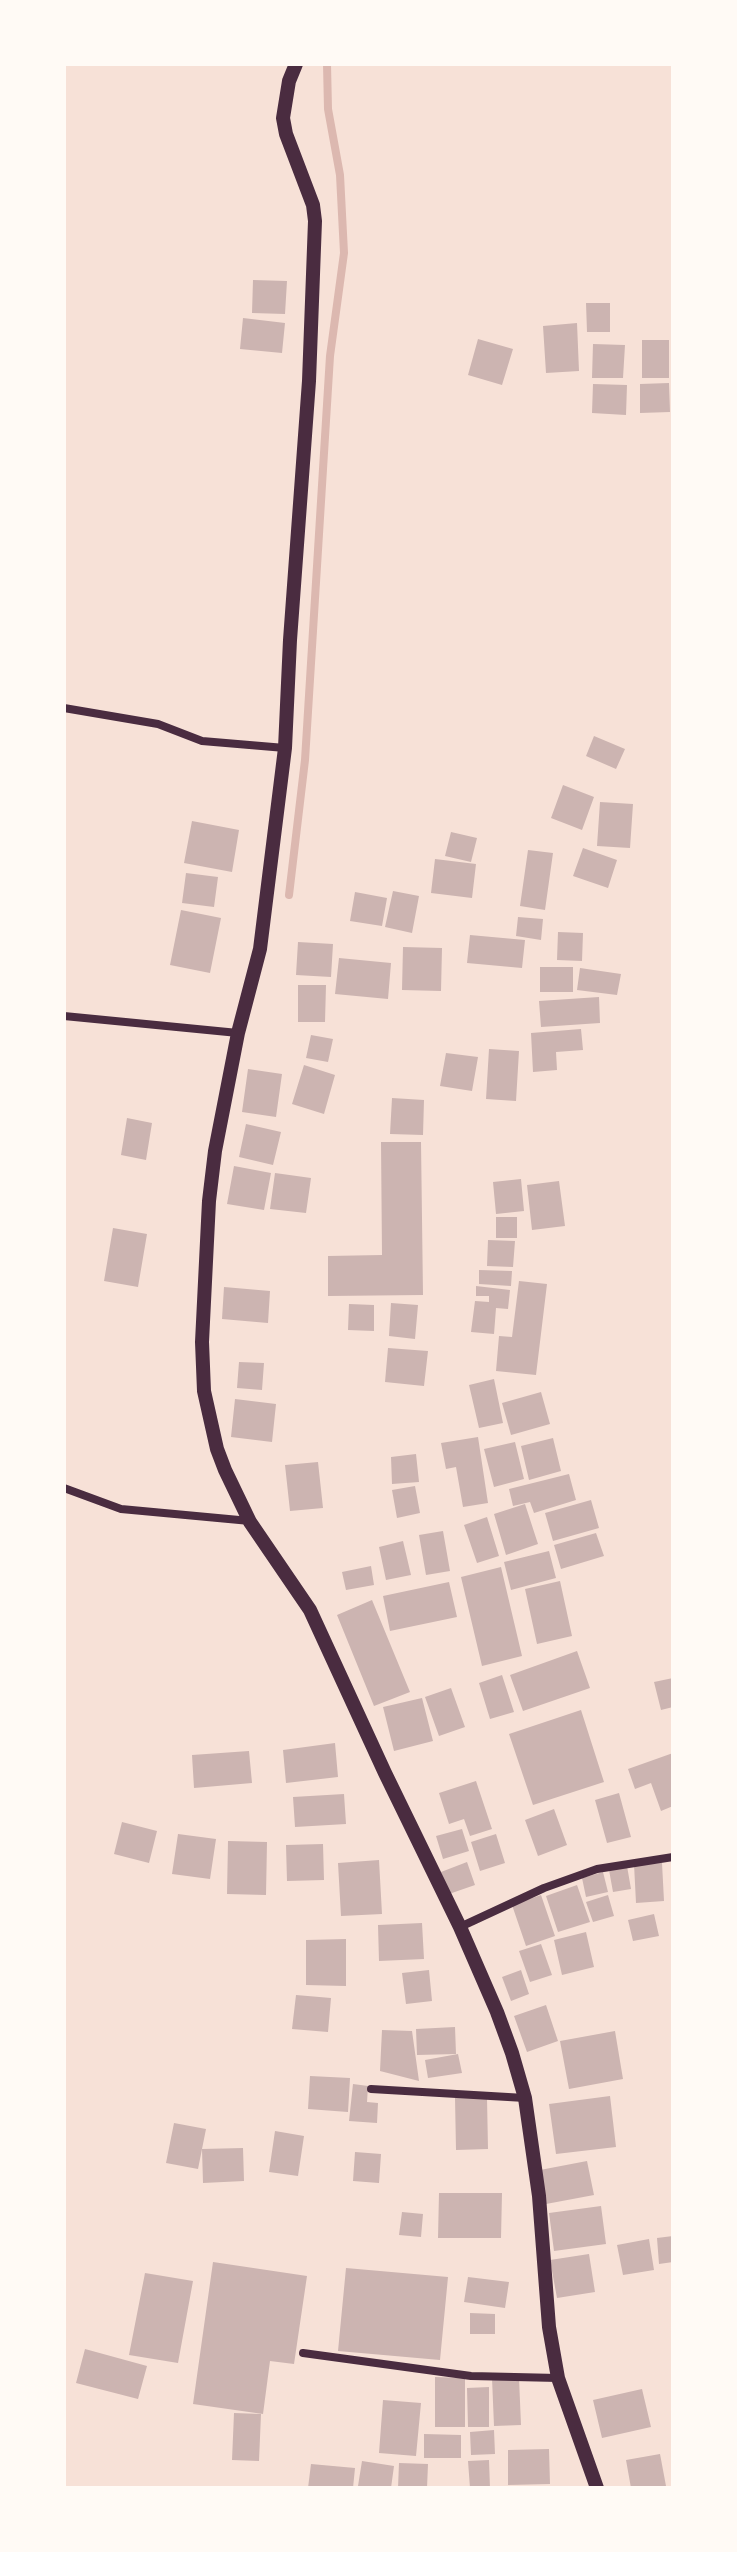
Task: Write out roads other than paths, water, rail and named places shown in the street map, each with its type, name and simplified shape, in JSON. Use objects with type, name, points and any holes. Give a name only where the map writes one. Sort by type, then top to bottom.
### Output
[{"type":"street","points":[[296,64],[289,81],[283,118],[313,205],[315,221],[309,381],[285,748],[260,949],[238,1033],[210,1188],[202,1342],[204,1391],[217,1449],[250,1522],[310,1610],[497,2012],[525,2098],[539,2196],[549,2327],[558,2378],[597,2488]]},
{"type":"street","points":[[64,708],[158,724],[202,741],[285,748]]},
{"type":"street","points":[[64,1016],[238,1033]]},
{"type":"street","points":[[64,1488],[121,1509],[250,1522]]},
{"type":"street","points":[[460,1927],[544,1888],[597,1869],[673,1857]]},
{"type":"street","points":[[371,2089],[525,2098]]},
{"type":"street","points":[[303,2353],[471,2376],[558,2378]]},
{"type":"waterway","points":[[289,895],[305,760],[330,356],[344,253],[340,175],[328,109],[327,64]]}]
